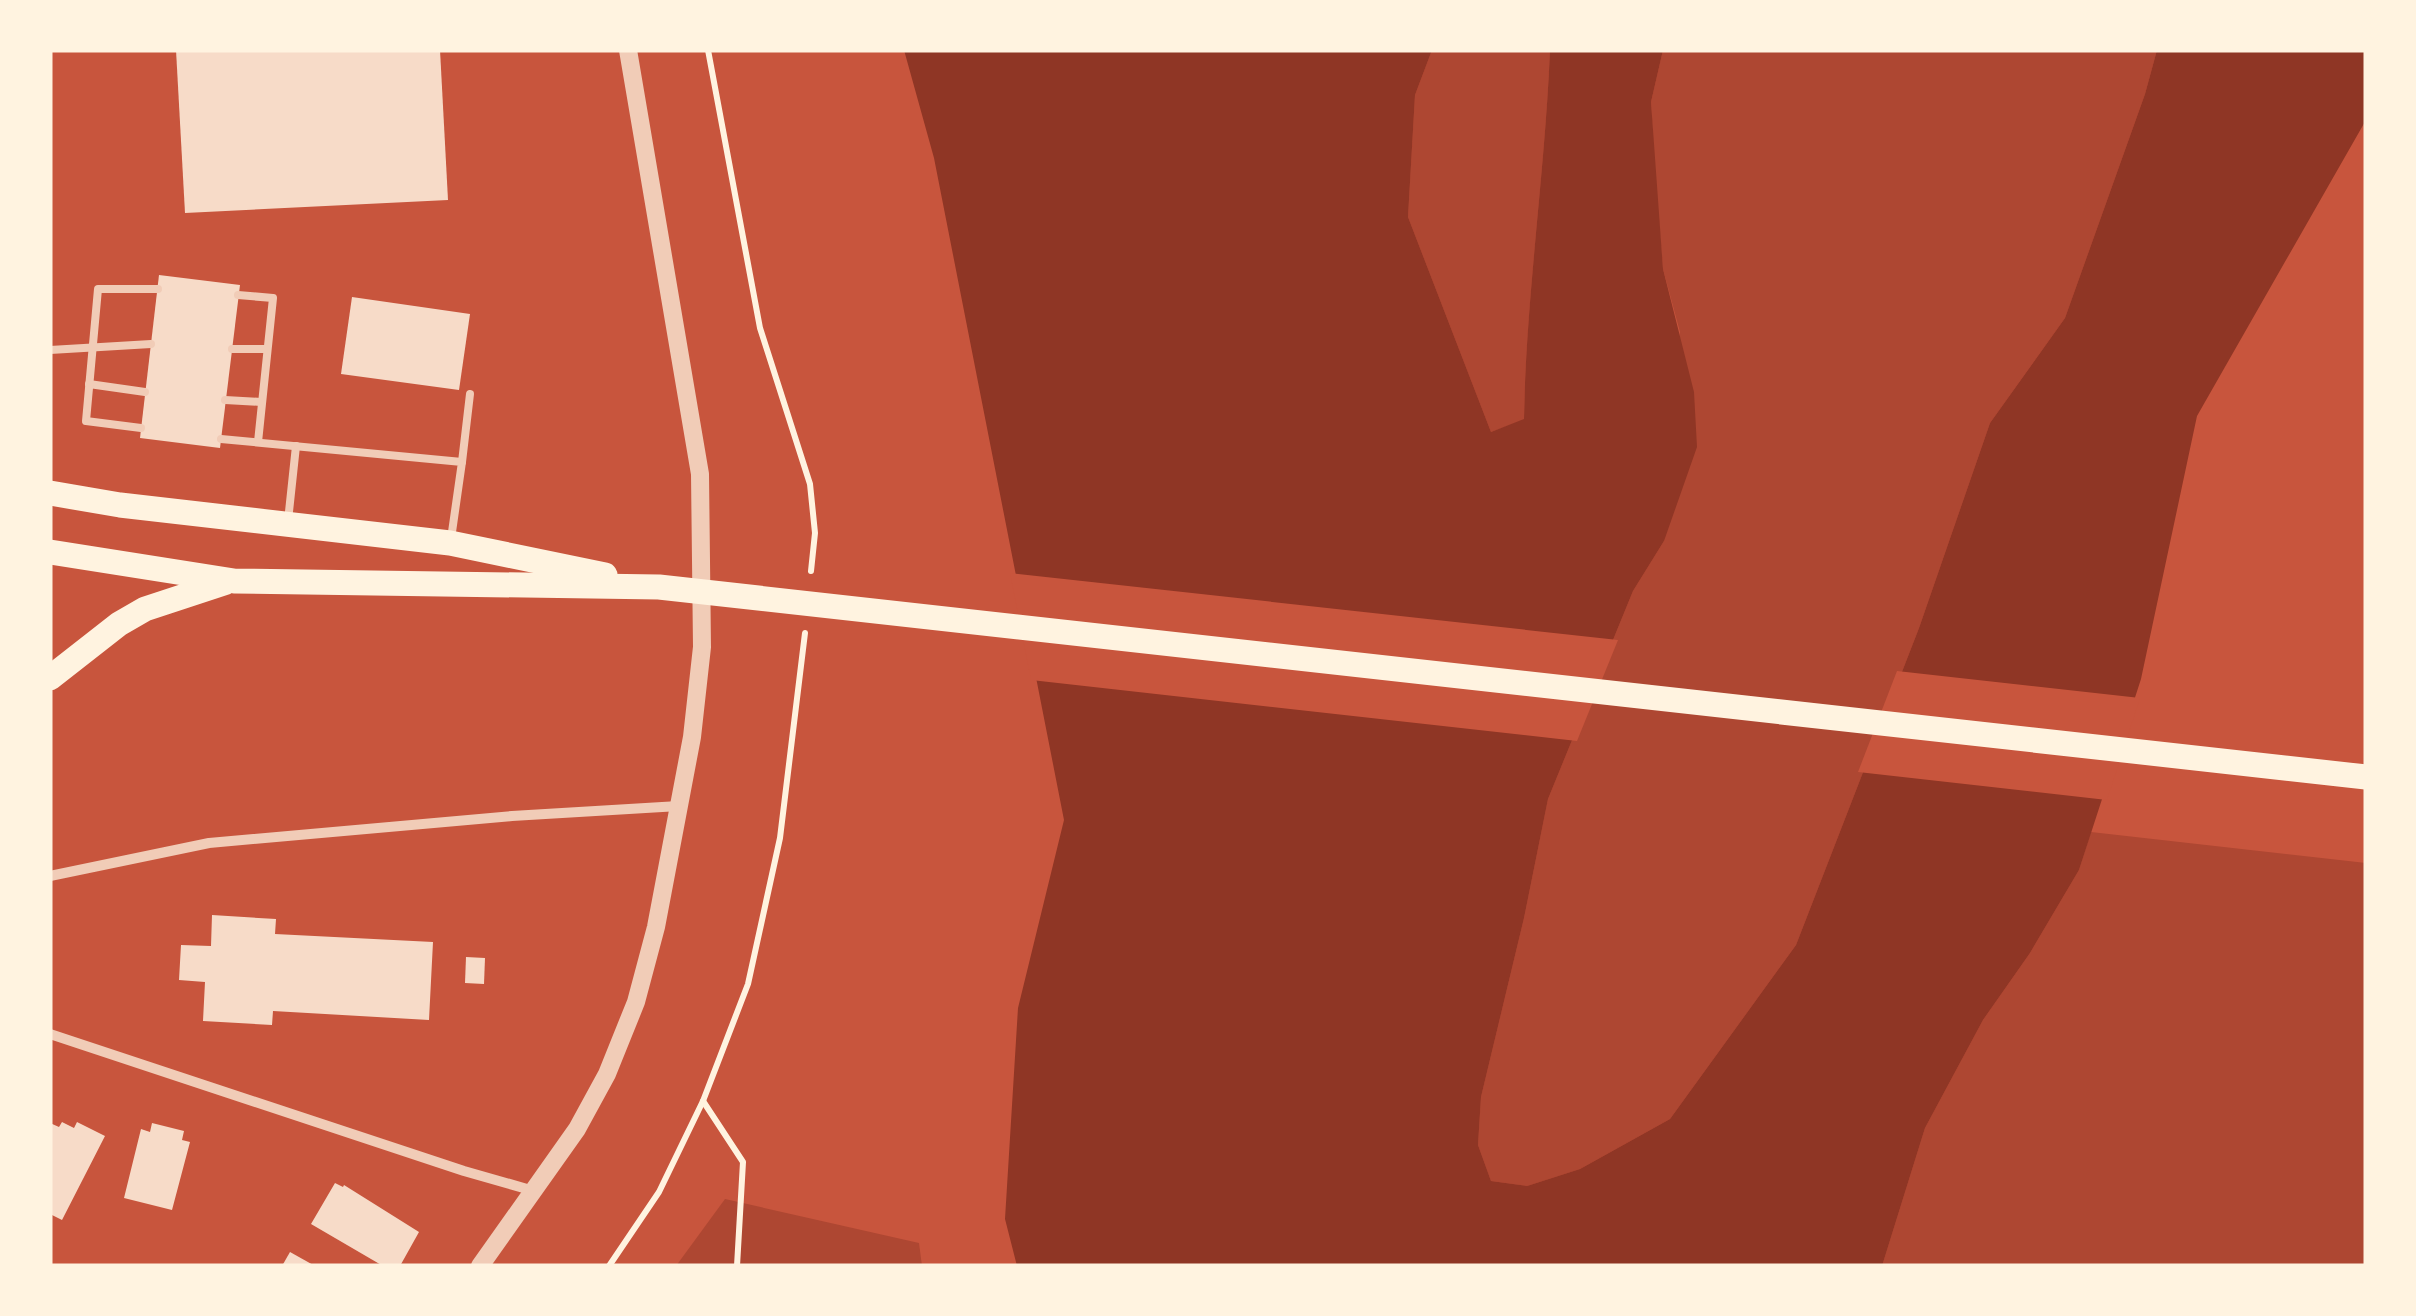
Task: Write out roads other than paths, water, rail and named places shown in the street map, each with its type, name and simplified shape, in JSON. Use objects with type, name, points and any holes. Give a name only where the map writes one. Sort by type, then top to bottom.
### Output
[{"type":"main road","points":[[50,493],[120,505],[450,543],[659,587]]},
{"type":"main road","points":[[50,552],[234,581],[659,587],[2366,777]]},
{"type":"main road","points":[[50,678],[118,624],[144,609],[234,581]]},
{"type":"street","points":[[480,1266],[577,1129],[607,1074],[636,1002],[681,806],[702,647],[700,474],[628,50]]},
{"type":"street","points":[[50,876],[209,844],[512,816],[681,806]]},
{"type":"street","points":[[50,1034],[464,1171],[534,1190]]},
{"type":"lane","points":[[141,428],[86,422],[98,289],[158,288]]},
{"type":"lane","points":[[238,295],[273,298],[258,442]]},
{"type":"lane","points":[[50,350],[151,344]]},
{"type":"lane","points":[[232,348],[266,350]]},
{"type":"lane","points":[[90,384],[145,392]]},
{"type":"lane","points":[[450,543],[470,394]]},
{"type":"lane","points":[[225,400],[261,402]]},
{"type":"lane","points":[[221,438],[462,462]]},
{"type":"lane","points":[[288,524],[296,446]]}]
